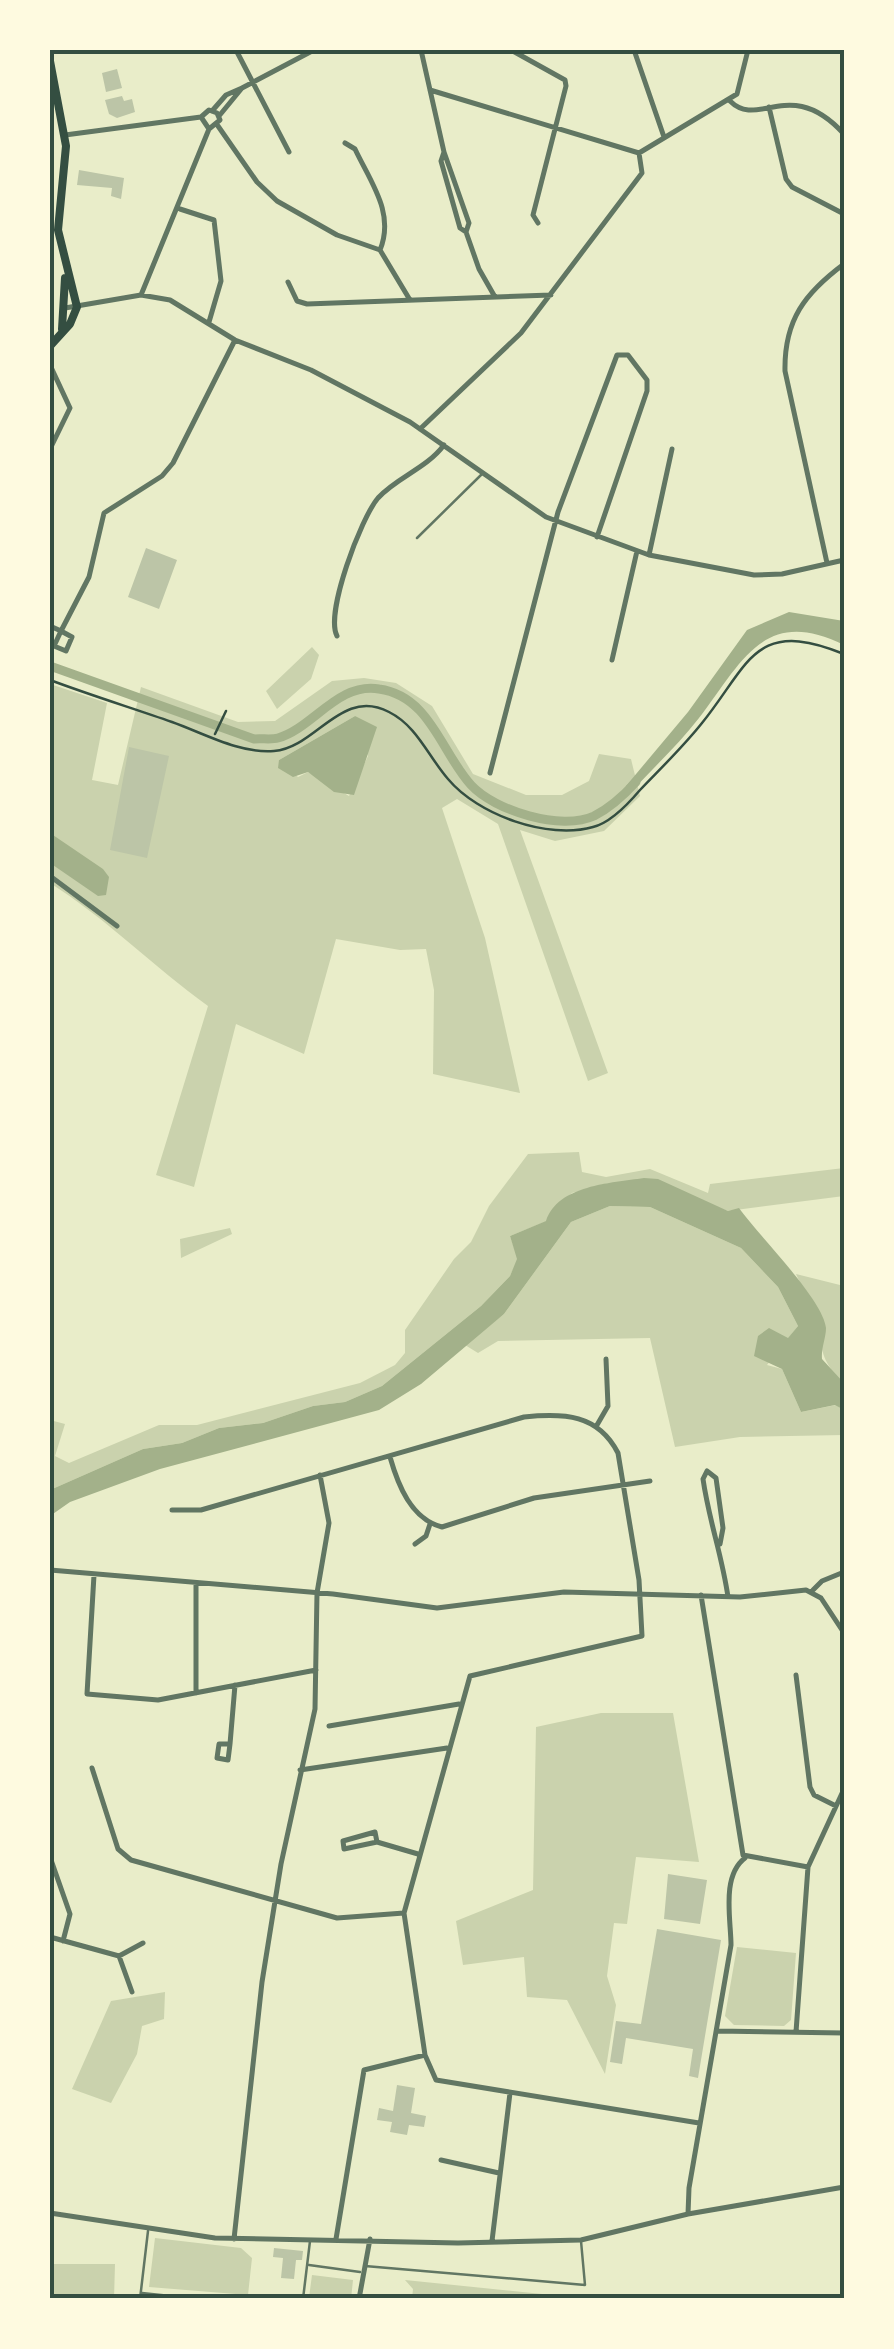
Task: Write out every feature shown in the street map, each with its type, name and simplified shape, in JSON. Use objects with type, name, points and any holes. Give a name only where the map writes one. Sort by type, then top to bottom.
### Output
[{"type":"main road","points":[[50,61],[66,162],[54,203],[65,274],[62,332]]},
{"type":"main road","points":[[50,346],[77,307],[65,274]]},
{"type":"street","points":[[236,50],[289,152]]},
{"type":"street","points":[[64,135],[201,117],[226,95],[314,50]]},
{"type":"street","points":[[421,50],[444,152],[469,223],[466,232],[479,270],[495,297]]},
{"type":"street","points":[[511,50],[564,80],[533,215],[538,223]]},
{"type":"street","points":[[634,50],[664,137]]},
{"type":"street","points":[[430,90],[639,153],[730,100],[736,94],[748,50]]},
{"type":"street","points":[[242,88],[219,116],[218,126],[257,182],[277,201],[337,235],[380,250],[410,300]]},
{"type":"street","points":[[730,100],[740,110],[752,112],[785,102],[815,110],[844,134]]},
{"type":"street","points":[[769,107],[786,179],[792,187],[822,199],[844,214]]},
{"type":"street","points":[[212,110],[219,116]]},
{"type":"street","points":[[201,117],[209,129]]},
{"type":"street","points":[[209,129],[218,126]]},
{"type":"street","points":[[141,295],[180,210],[209,129]]},
{"type":"street","points":[[345,142],[354,149],[387,216],[388,230],[380,250]]},
{"type":"street","points":[[420,429],[507,348],[551,296],[642,173],[639,153]]},
{"type":"street","points":[[180,210],[214,220],[220,281],[208,323]]},
{"type":"street","points":[[828,564],[785,370],[784,348],[798,307],[815,286],[844,264]]},
{"type":"street","points":[[288,282],[297,301],[307,304],[551,296]]},
{"type":"street","points":[[65,308],[141,295],[170,300],[235,340],[311,370],[420,429],[556,521],[649,555],[754,575],[844,560]]},
{"type":"street","points":[[50,626],[61,631],[89,578],[104,513],[162,476],[173,463],[235,340]]},
{"type":"street","points":[[490,773],[556,521],[617,355],[628,354],[646,380],[647,391],[597,537]]},
{"type":"street","points":[[50,365],[70,408],[50,449]]},
{"type":"street","points":[[338,636],[333,620],[344,576],[372,506],[385,492],[424,467],[444,445]]},
{"type":"street","points":[[649,555],[672,449]]},
{"type":"street","points":[[612,660],[637,551]]},
{"type":"street","points":[[50,876],[116,926]]},
{"type":"street","points":[[597,1424],[608,1406],[606,1359]]},
{"type":"street","points":[[172,1510],[201,1510],[524,1417],[564,1415],[597,1424],[618,1454],[644,1628],[639,1639],[477,1673],[466,1682],[404,1913],[425,2055],[436,2080],[699,2123]]},
{"type":"street","points":[[389,1455],[402,1492],[430,1524],[458,1525],[534,1498],[650,1480]]},
{"type":"street","points":[[720,1544],[711,1533],[703,1478],[708,1471],[716,1478],[728,1597]]},
{"type":"street","points":[[234,2239],[262,1982],[300,1770],[316,1709],[318,1592],[329,1523],[320,1474]]},
{"type":"street","points":[[415,1544],[426,1536],[430,1524]]},
{"type":"street","points":[[50,1570],[318,1592],[446,1608],[557,1593],[728,1597],[813,1591],[822,1580],[844,1572]]},
{"type":"street","points":[[94,1575],[87,1694],[158,1700],[317,1670]]},
{"type":"street","points":[[196,1584],[196,1693]]},
{"type":"street","points":[[813,1591],[844,1632]]},
{"type":"street","points":[[701,1595],[745,1858]]},
{"type":"street","points":[[796,1676],[810,1787],[814,1795],[836,1806]]},
{"type":"street","points":[[230,1744],[235,1685]]},
{"type":"street","points":[[329,1726],[459,1704]]},
{"type":"street","points":[[300,1770],[447,1748]]},
{"type":"street","points":[[92,1768],[118,1848],[130,1860],[337,1918],[404,1913]]},
{"type":"street","points":[[796,2032],[808,1867],[844,1789]]},
{"type":"street","points":[[376,1842],[374,1832],[343,1841],[344,1849],[376,1842],[418,1854]]},
{"type":"street","points":[[50,1857],[70,1914],[63,1941]]},
{"type":"street","points":[[745,1858],[808,1867]]},
{"type":"street","points":[[688,2214],[699,2123],[731,1945],[727,1923],[734,1870],[745,1858]]},
{"type":"street","points":[[50,1938],[120,1956],[143,1943]]},
{"type":"street","points":[[120,1956],[132,1992]]},
{"type":"street","points":[[717,2031],[844,2033]]},
{"type":"street","points":[[336,2238],[364,2070],[425,2055]]},
{"type":"street","points":[[492,2241],[510,2093]]},
{"type":"street","points":[[440,2160],[500,2173]]},
{"type":"street","points":[[50,2212],[234,2239],[580,2240],[688,2214],[844,2186]]},
{"type":"street","points":[[359,2299],[370,2239]]},
{"type":"lane","points":[[417,538],[483,473]]},
{"type":"lane","points":[[148,2227],[141,2296],[199,2299]]},
{"type":"lane","points":[[304,2299],[310,2239]]},
{"type":"lane","points":[[307,2265],[585,2286],[580,2240]]},
{"type":"path","points":[[50,680],[254,750],[280,750],[306,738],[340,712],[382,709],[406,721],[451,783],[484,807],[523,823],[582,830],[600,826],[634,797],[703,723],[749,655],[786,642],[844,654]]},
{"type":"path","points":[[215,736],[226,711]]},
{"type":"shaded area","points":[[789,612],[844,621],[844,645],[816,634],[793,632],[774,636],[757,646],[683,737],[631,792],[626,786],[688,712],[747,630]]},
{"type":"shaded area","points":[[312,647],[319,655],[311,679],[277,709],[266,691]]},
{"type":"shaded area","points":[[364,678],[396,683],[432,706],[473,774],[526,795],[562,795],[589,781],[599,754],[631,759],[640,796],[604,831],[555,841],[520,830],[608,1073],[588,1081],[498,824],[457,799],[442,808],[485,938],[520,1093],[433,1074],[434,990],[426,949],[400,950],[336,939],[304,1054],[236,1024],[194,1187],[156,1175],[208,1006],[50,883],[50,684],[107,703],[92,780],[118,785],[141,687],[238,722],[275,721],[332,681]],"holes":[[[355,716],[368,756],[349,796],[308,772],[298,777],[279,760]]]},
{"type":"shaded area","points":[[355,716],[377,727],[354,795],[334,792],[308,772],[293,777],[278,768],[279,760]]},
{"type":"shaded area","points":[[50,833],[103,869],[109,877],[106,895],[98,896],[50,863]]},
{"type":"shaded area","points":[[579,1152],[582,1172],[606,1177],[650,1169],[708,1193],[710,1184],[844,1168],[844,1196],[728,1211],[696,1200],[608,1183],[572,1193],[547,1221],[510,1236],[518,1259],[510,1276],[481,1306],[382,1386],[345,1402],[313,1406],[263,1423],[219,1428],[182,1443],[143,1449],[50,1490],[50,1420],[65,1424],[55,1456],[69,1463],[159,1425],[197,1425],[360,1383],[395,1365],[405,1353],[405,1330],[454,1259],[471,1242],[489,1206],[528,1154]]},
{"type":"shaded area","points":[[644,1178],[658,1179],[728,1211],[739,1208],[802,1284],[822,1316],[826,1328],[822,1359],[844,1383],[844,1410],[835,1405],[801,1412],[782,1369],[754,1356],[758,1336],[769,1328],[788,1338],[798,1326],[778,1287],[741,1248],[650,1207],[610,1206],[571,1222],[504,1314],[421,1384],[379,1410],[160,1469],[70,1502],[50,1516],[50,1490],[143,1449],[182,1443],[219,1428],[263,1423],[313,1406],[345,1402],[382,1386],[481,1306],[510,1276],[517,1259],[510,1236],[546,1221],[552,1209],[574,1193]]},
{"type":"shaded area","points":[[610,1206],[650,1207],[741,1248],[778,1287],[798,1326],[767,1365],[782,1369],[801,1412],[836,1405],[844,1410],[844,1435],[740,1437],[675,1447],[650,1338],[498,1341],[478,1353],[465,1345],[504,1314],[571,1222]]},
{"type":"shaded area","points":[[230,1228],[232,1234],[181,1258],[180,1239]]},
{"type":"shaded area","points":[[796,1274],[844,1286],[844,1383],[826,1360],[818,1312]]},
{"type":"shaded area","points":[[601,1713],[673,1713],[699,1862],[636,1857],[627,1924],[614,1923],[607,1976],[616,2005],[605,2074],[567,2000],[527,1997],[524,1957],[463,1965],[456,1921],[533,1890],[536,1727]]},
{"type":"shaded area","points":[[737,1947],[796,1953],[791,2020],[784,2026],[734,2025],[725,2016]]},
{"type":"shaded area","points":[[165,1992],[164,2019],[142,2026],[137,2054],[111,2103],[72,2089],[111,2001]]},
{"type":"shaded area","points":[[155,2238],[241,2248],[252,2258],[248,2295],[149,2287]]},
{"type":"shaded area","points":[[50,2264],[115,2264],[114,2299],[50,2299]]},
{"type":"shaded area","points":[[312,2275],[353,2280],[351,2299],[309,2298]]},
{"type":"shaded area","points":[[405,2280],[542,2294],[542,2299],[412,2299],[413,2289]]},
{"type":"building","points":[[117,69],[122,88],[106,92],[102,73]]},
{"type":"building","points":[[122,96],[124,101],[132,99],[135,112],[117,118],[109,114],[105,100]]},
{"type":"building","points":[[79,170],[124,178],[121,199],[111,196],[112,188],[77,185]]},
{"type":"building","points":[[146,548],[177,560],[159,609],[128,597]]},
{"type":"building","points":[[129,747],[169,756],[147,858],[110,850]]},
{"type":"building","points":[[668,1874],[707,1880],[700,1924],[664,1919]]},
{"type":"building","points":[[657,1929],[721,1940],[698,2078],[689,2076],[693,2049],[626,2038],[622,2064],[610,2062],[616,2021],[641,2024]]},
{"type":"building","points":[[397,2085],[415,2088],[411,2113],[426,2116],[424,2127],[409,2125],[407,2135],[390,2132],[392,2122],[377,2120],[379,2108],[393,2111]]},
{"type":"building","points":[[274,2248],[303,2251],[302,2260],[296,2260],[294,2279],[281,2278],[283,2258],[273,2257]]},
{"type":"waterway","points":[[50,666],[254,739],[275,739],[291,733],[351,692],[379,689],[396,694],[423,714],[471,785],[496,803],[547,820],[594,816],[636,782]]}]
